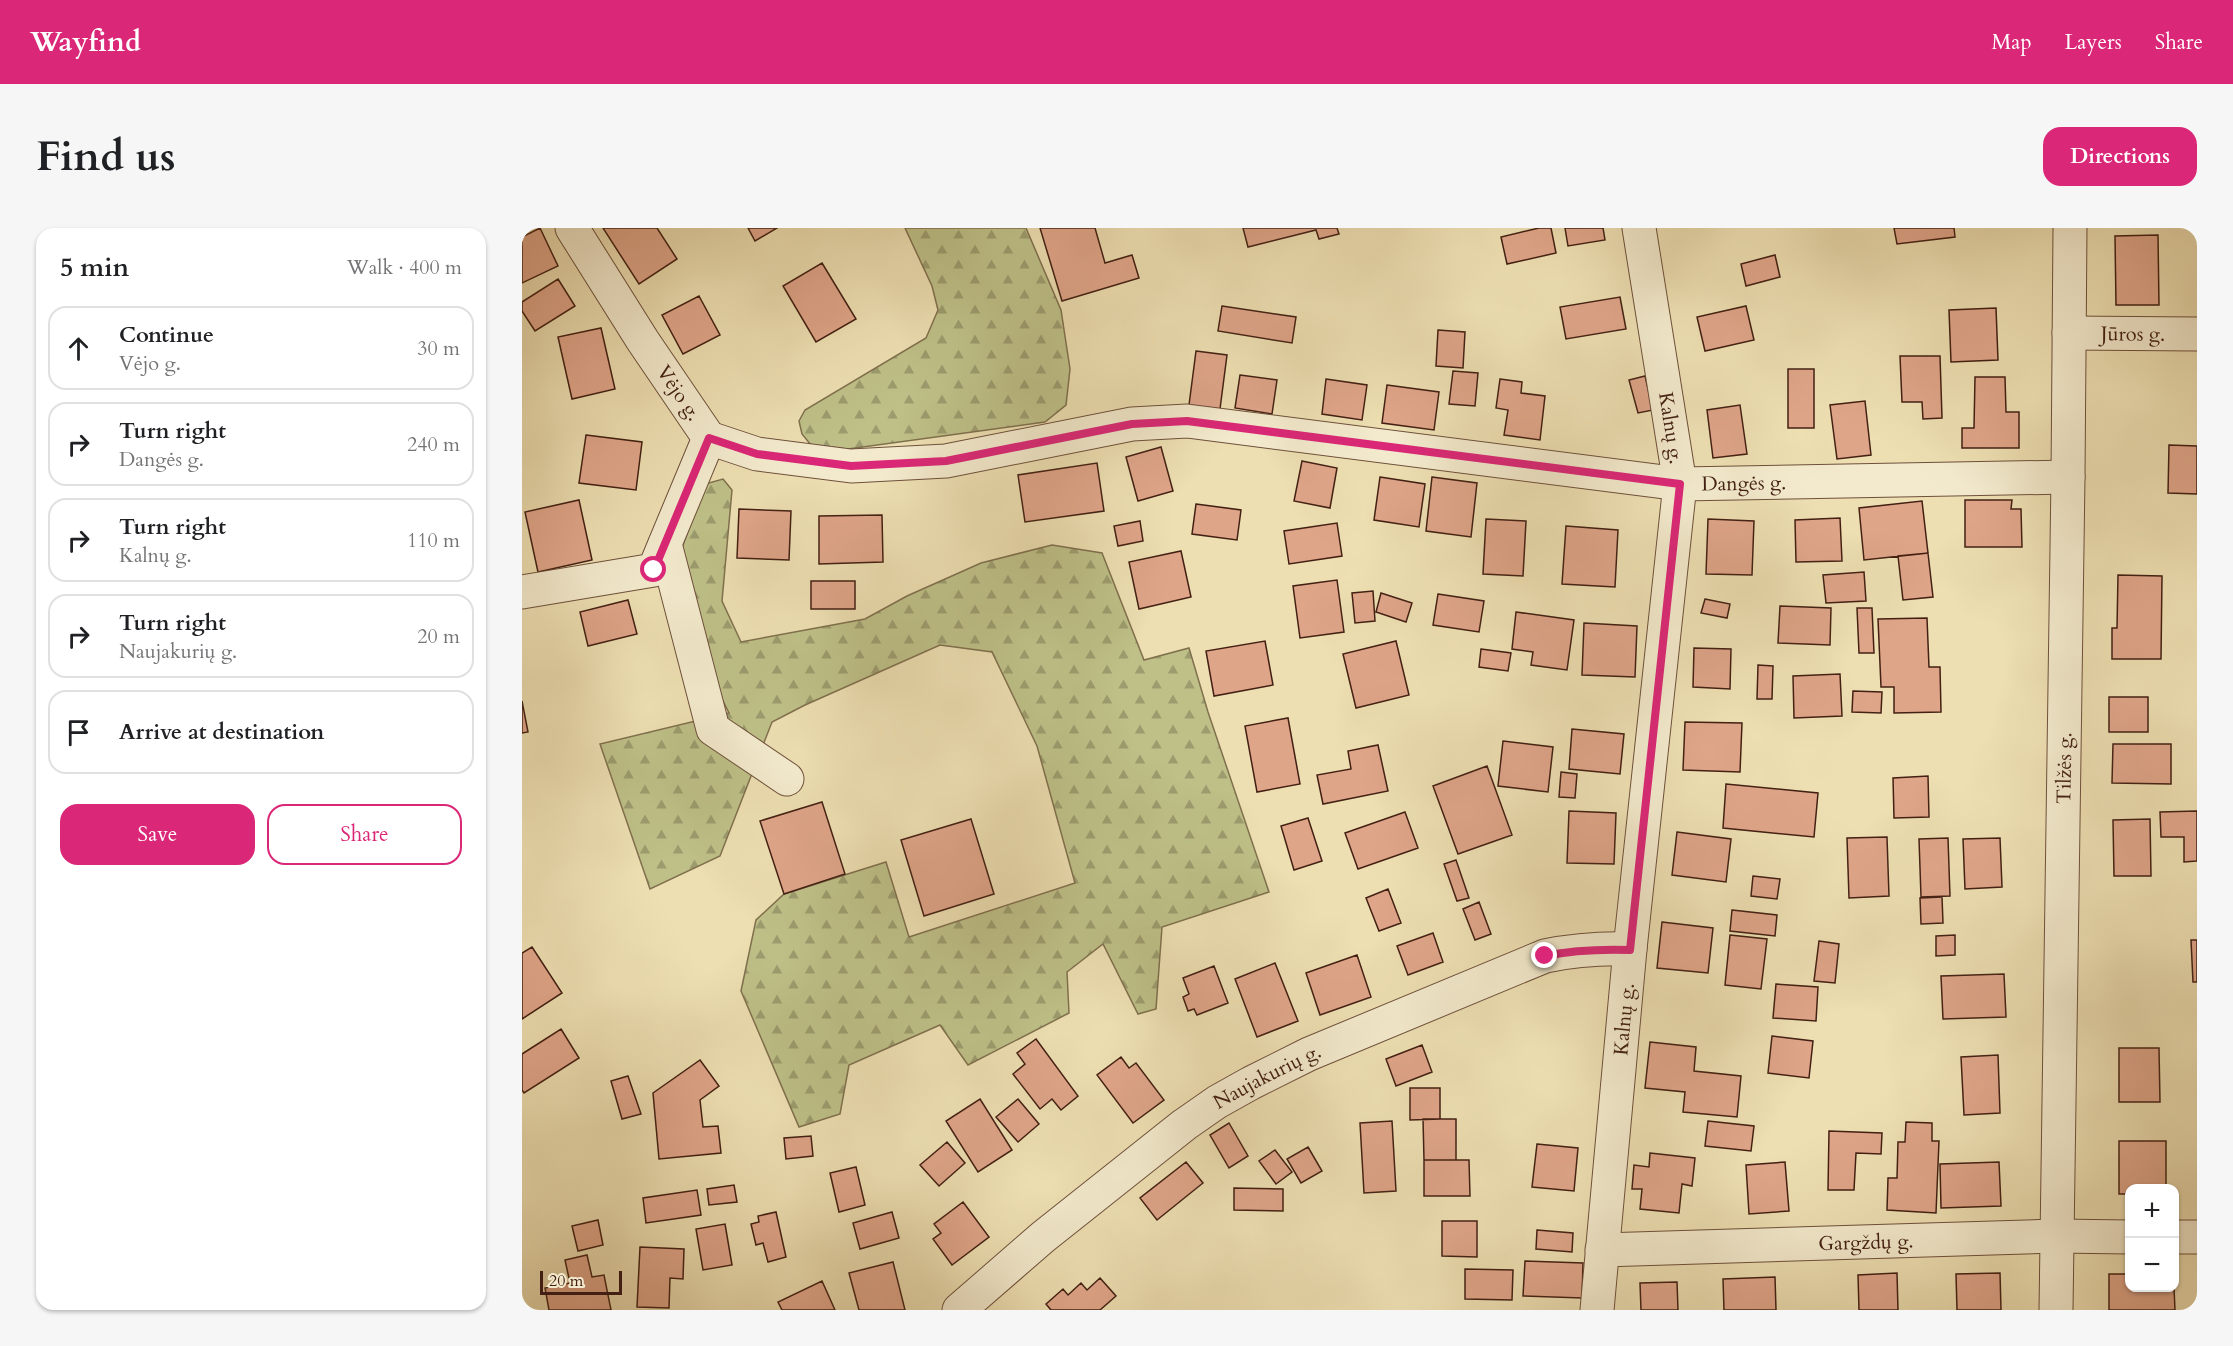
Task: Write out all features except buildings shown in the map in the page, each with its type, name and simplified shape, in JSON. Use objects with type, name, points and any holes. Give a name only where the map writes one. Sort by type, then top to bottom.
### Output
[{"type":"street","name":"Vėjo g.","points":[[572,228],[643,341],[709,438],[659,557]]},
{"type":"street","name":"Kalnų g.","points":[[1597,1310],[1630,950],[1680,484],[1639,228]]},
{"type":"street","name":"Tilžės g.","points":[[2056,1310],[2070,228]]},
{"type":"street","name":"Jūros g.","points":[[2069,333],[2197,334]]},
{"type":"street","name":"Dangės g.","points":[[709,438],[757,454],[851,466],[946,461],[1132,424],[1187,421],[1680,484],[2068,477]]},
{"type":"street","points":[[522,592],[659,557],[713,729],[787,779]]},
{"type":"street","name":"Naujakurių g.","points":[[959,1310],[1043,1237],[1184,1125],[1217,1102],[1251,1083],[1309,1054],[1545,956],[1599,948],[1630,950]]},
{"type":"street","name":"Gargždų g.","points":[[1602,1250],[2056,1236],[2125,1237]]},
{"type":"street","points":[[2179,1237],[2197,1237]]},
{"type":"green space","points":[[905,228],[1026,228],[1061,310],[1070,369],[1066,405],[1045,422],[848,449],[811,445],[802,434],[799,421],[805,410],[926,338],[938,310],[932,286]]},
{"type":"green space","points":[[723,479],[732,490],[722,601],[741,642],[865,619],[907,596],[981,563],[1052,545],[1102,553],[1144,660],[1189,648],[1208,712],[1269,892],[1162,927],[1156,1009],[1138,1014],[1103,944],[1067,972],[1069,1013],[968,1065],[940,1025],[849,1065],[840,1114],[799,1127],[741,991],[756,920],[784,894],[886,862],[909,937],[1075,883],[1037,746],[992,652],[940,645],[772,722],[720,856],[650,889],[600,744],[729,713],[717,689],[679,556],[705,484]]},
{"type":"route","points":[[654,570],[709,438],[757,454],[851,466],[946,461],[1132,424],[1187,421],[1680,484],[1630,950],[1599,948],[1545,956]]}]
